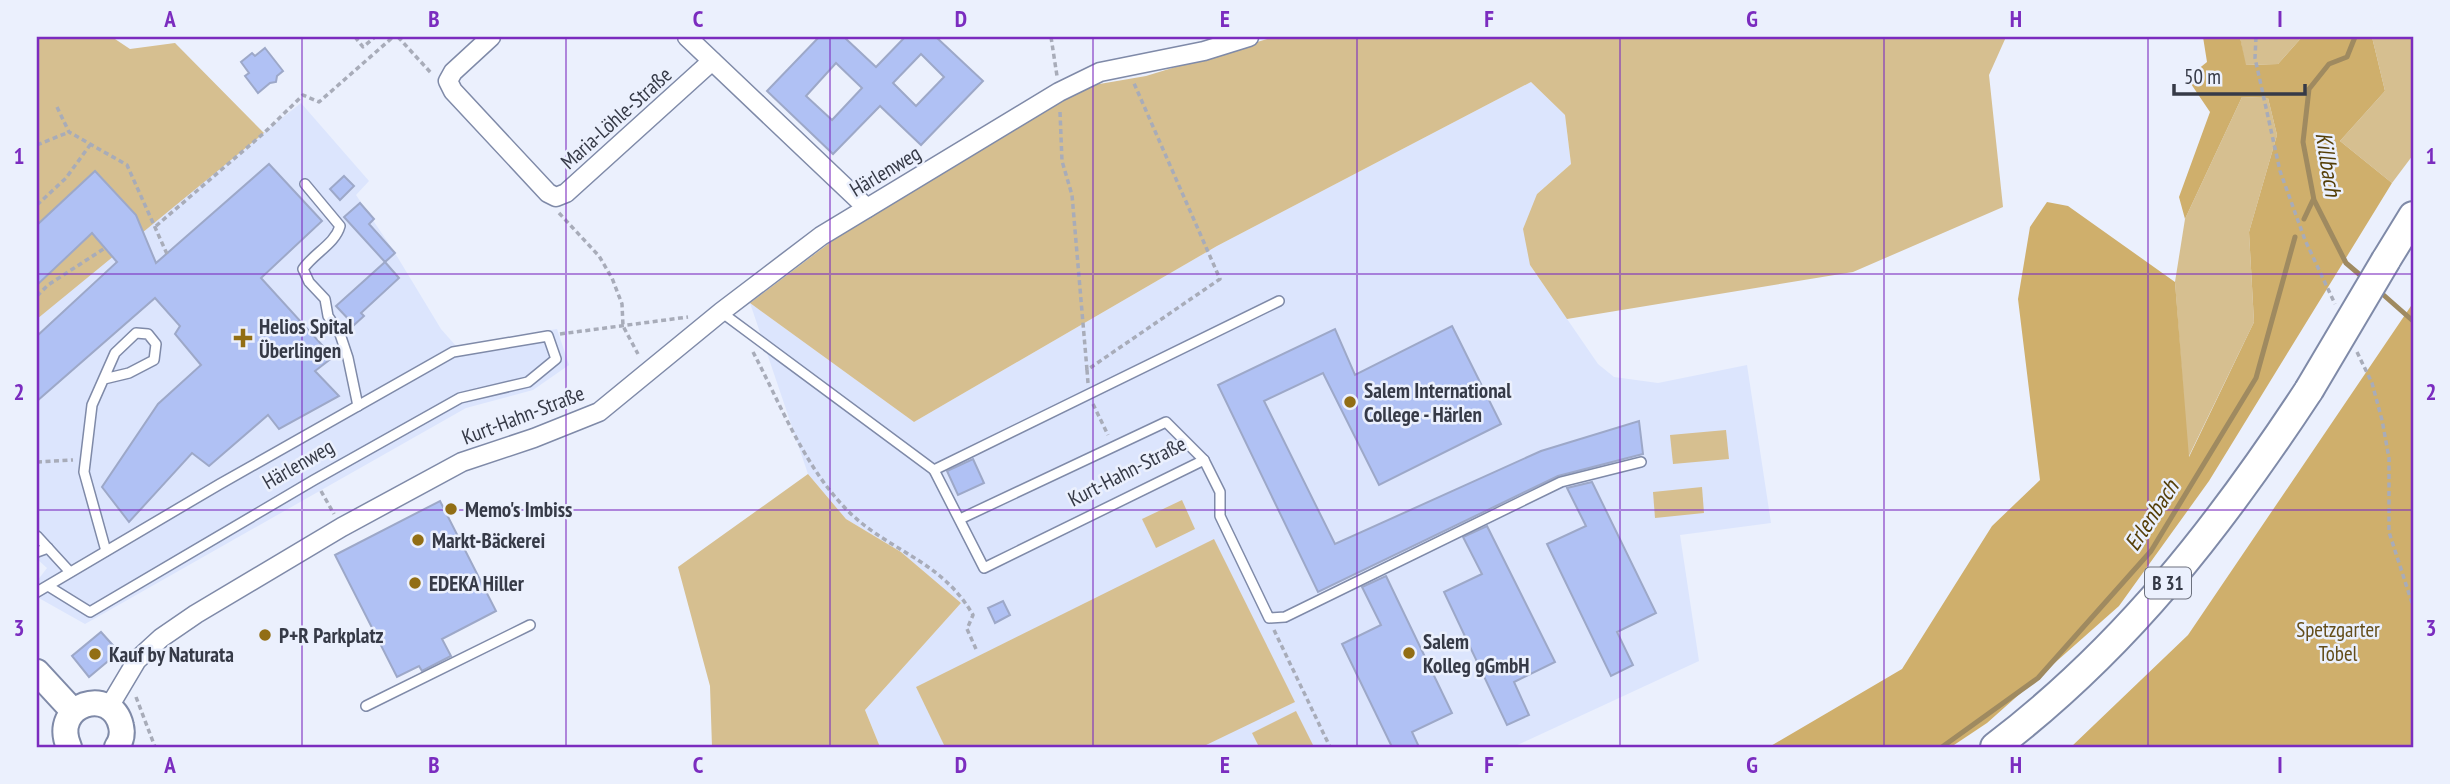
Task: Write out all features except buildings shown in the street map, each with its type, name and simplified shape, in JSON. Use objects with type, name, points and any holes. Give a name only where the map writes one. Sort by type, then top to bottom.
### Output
[{"type":"main road","name":"B 31","points":[[1995,747],[2056,698],[2105,653],[2159,595],[2214,527],[2262,462],[2309,390],[2413,216]]},
{"type":"street","points":[[448,81],[453,72],[491,37]]},
{"type":"street","points":[[687,37],[867,208]]},
{"type":"street","name":"Härlenweg","points":[[721,312],[821,236],[1059,92],[1100,72],[1204,51],[1249,37]]},
{"type":"street","name":"Maria-Löhle-Straße","points":[[448,81],[453,91],[548,192],[556,197],[576,185],[712,61]]},
{"type":"street","name":"Kurt-Hahn-Straße","points":[[110,707],[137,660],[161,638],[235,590],[342,527],[462,462],[534,438],[599,412],[721,312]]},
{"type":"street","points":[[37,672],[73,711]]},
{"type":"street","points":[[69,747],[64,727],[73,711],[94,703],[110,707],[119,719],[122,731],[117,747]]},
{"type":"lane","points":[[305,184],[340,226],[337,235],[310,259],[303,269],[309,282],[325,299],[328,316],[340,334],[358,406]]},
{"type":"lane","points":[[934,470],[1279,301]]},
{"type":"lane","name":"Kurt-Hahn-Straße","points":[[721,312],[934,470],[984,568],[1204,460],[1166,422],[960,519]]},
{"type":"lane","points":[[104,379],[129,373],[154,360],[156,344],[148,334],[136,333],[115,353],[92,405],[84,472],[106,551]]},
{"type":"lane","name":"Härlenweg","points":[[37,592],[453,352],[548,336],[556,359],[528,382],[460,398],[314,480],[90,612],[48,586]]},
{"type":"lane","points":[[1204,460],[1220,492],[1220,516],[1269,618],[1285,617],[1561,482],[1641,462]]},
{"type":"lane","points":[[37,536],[70,572]]},
{"type":"lane","points":[[37,552],[48,548]]},
{"type":"lane","points":[[366,706],[530,625]]},
{"type":"path","points":[[355,37],[372,56]]},
{"type":"path","points":[[363,47],[375,37]]},
{"type":"path","points":[[156,226],[264,133],[303,95],[319,102],[395,37],[435,77],[448,81]]},
{"type":"path","points":[[1051,37],[1059,92],[1062,161],[1072,195],[1089,394],[1113,447]]},
{"type":"path","points":[[2256,37],[2255,58],[2280,171],[2305,240],[2338,312]]},
{"type":"path","points":[[1087,370],[1220,279],[1126,66]]},
{"type":"path","points":[[57,107],[69,132],[127,165],[167,254]]},
{"type":"path","points":[[37,145],[69,132]]},
{"type":"path","points":[[37,205],[66,178],[90,145]]},
{"type":"path","points":[[556,197],[559,212],[599,256],[612,278],[622,304],[624,326],[638,354]]},
{"type":"path","points":[[37,296],[48,285],[105,248]]},
{"type":"path","points":[[548,336],[721,312]]},
{"type":"path","points":[[753,336],[753,351],[824,483],[851,513],[871,530],[923,562],[961,594],[973,615],[967,629],[976,649]]},
{"type":"path","points":[[2355,347],[2372,383],[2382,420],[2389,458],[2389,531],[2413,606]]},
{"type":"path","points":[[37,461],[85,460]]},
{"type":"path","points":[[314,480],[332,510]]},
{"type":"path","points":[[1269,618],[1330,747]]},
{"type":"path","points":[[128,676],[155,747]]},
{"type":"shaded area","points":[[37,37],[112,37],[130,49],[175,43],[264,133],[37,319]]},
{"type":"shaded area","points":[[1274,37],[2006,37],[1989,75],[2003,207],[1853,272],[1567,319],[1530,265],[1523,229],[1537,194],[1571,164],[1565,115],[1531,82],[1217,246],[914,422],[750,303],[840,235],[1082,87],[1146,76]]},
{"type":"shaded area","points":[[2240,37],[2302,37],[2278,64],[2245,65]]},
{"type":"shaded area","points":[[2372,37],[2413,37],[2413,155],[2392,183],[2340,141],[2385,91]]},
{"type":"shaded area","name":"Helios Spital Überlingen","points":[[175,43],[263,133],[301,103],[369,181],[356,195],[441,329],[456,346],[557,329],[569,365],[533,390],[466,408],[85,624],[37,597],[37,581],[47,568],[37,559],[37,68]]},
{"type":"shaded area","name":"Salem International College - Härlen","points":[[1531,82],[1565,115],[1571,164],[1537,194],[1530,265],[1598,364],[1614,377],[1658,383],[1747,365],[1771,523],[1680,535],[1699,661],[1513,747],[880,747],[865,710],[961,603],[901,552],[846,519],[808,474],[750,303],[914,422],[1217,246]]},
{"type":"shaded area","points":[[2242,97],[2268,98],[2277,135],[2249,232],[2254,322],[2188,458],[2175,282],[2185,219]]},
{"type":"shaded area","points":[[1726,430],[1729,459],[1673,464],[1670,435]]},
{"type":"shaded area","points":[[808,474],[846,519],[901,552],[961,603],[865,710],[880,747],[712,747],[710,686],[678,567]]},
{"type":"shaded area","points":[[1702,487],[1704,513],[1655,518],[1653,492]]},
{"type":"shaded area","points":[[1182,500],[1195,529],[1156,548],[1142,519]]},
{"type":"shaded area","points":[[1214,539],[1295,702],[1202,747],[945,747],[916,687]]},
{"type":"shaded area","points":[[1296,711],[1314,747],[1259,747],[1252,733]]},
{"type":"green space","points":[[2203,37],[2240,37],[2246,65],[2278,64],[2302,37],[2372,37],[2385,91],[2340,141],[2392,183],[2209,481],[2119,606],[1987,723],[1951,747],[1769,747],[1902,669],[1992,526],[2040,480],[2018,299],[2030,227],[2047,202],[2068,206],[2175,282],[2189,457],[2254,322],[2249,232],[2277,135],[2268,98],[2242,97],[2185,219],[2179,197],[2210,112],[2187,78],[2207,62]]},
{"type":"green space","name":"Spetzgarter Tobel","points":[[2413,303],[2413,747],[2071,747],[2188,635]]},
{"type":"waterway","name":"Killbach","points":[[2355,37],[2347,57],[2329,64],[2309,89],[2303,142],[2314,200],[2346,263],[2366,280]]},
{"type":"waterway","name":"Erlenbach","points":[[2304,219],[2313,200]]},
{"type":"waterway","name":"Erlenbach","points":[[1942,747],[2038,678],[2151,551],[2256,378],[2295,237]]},
{"type":"waterway","name":"Killbach","points":[[2379,291],[2413,321]]},
{"type":"place","name":"Helios Spital Überlingen","points":[[243,338]]},
{"type":"place","name":"Salem International College - Härlen","points":[[1350,402]]},
{"type":"place","name":"Memo's Imbiss","points":[[451,509]]},
{"type":"place","name":"Markt-Bäckerei","points":[[418,540]]},
{"type":"place","name":"EDEKA Hiller","points":[[415,583]]},
{"type":"place","name":"P+R Parkplatz","points":[[265,635]]},
{"type":"place","name":"Salem Kolleg gGmbH","points":[[1409,653]]},
{"type":"place","name":"Kauf by Naturata","points":[[95,654]]}]
